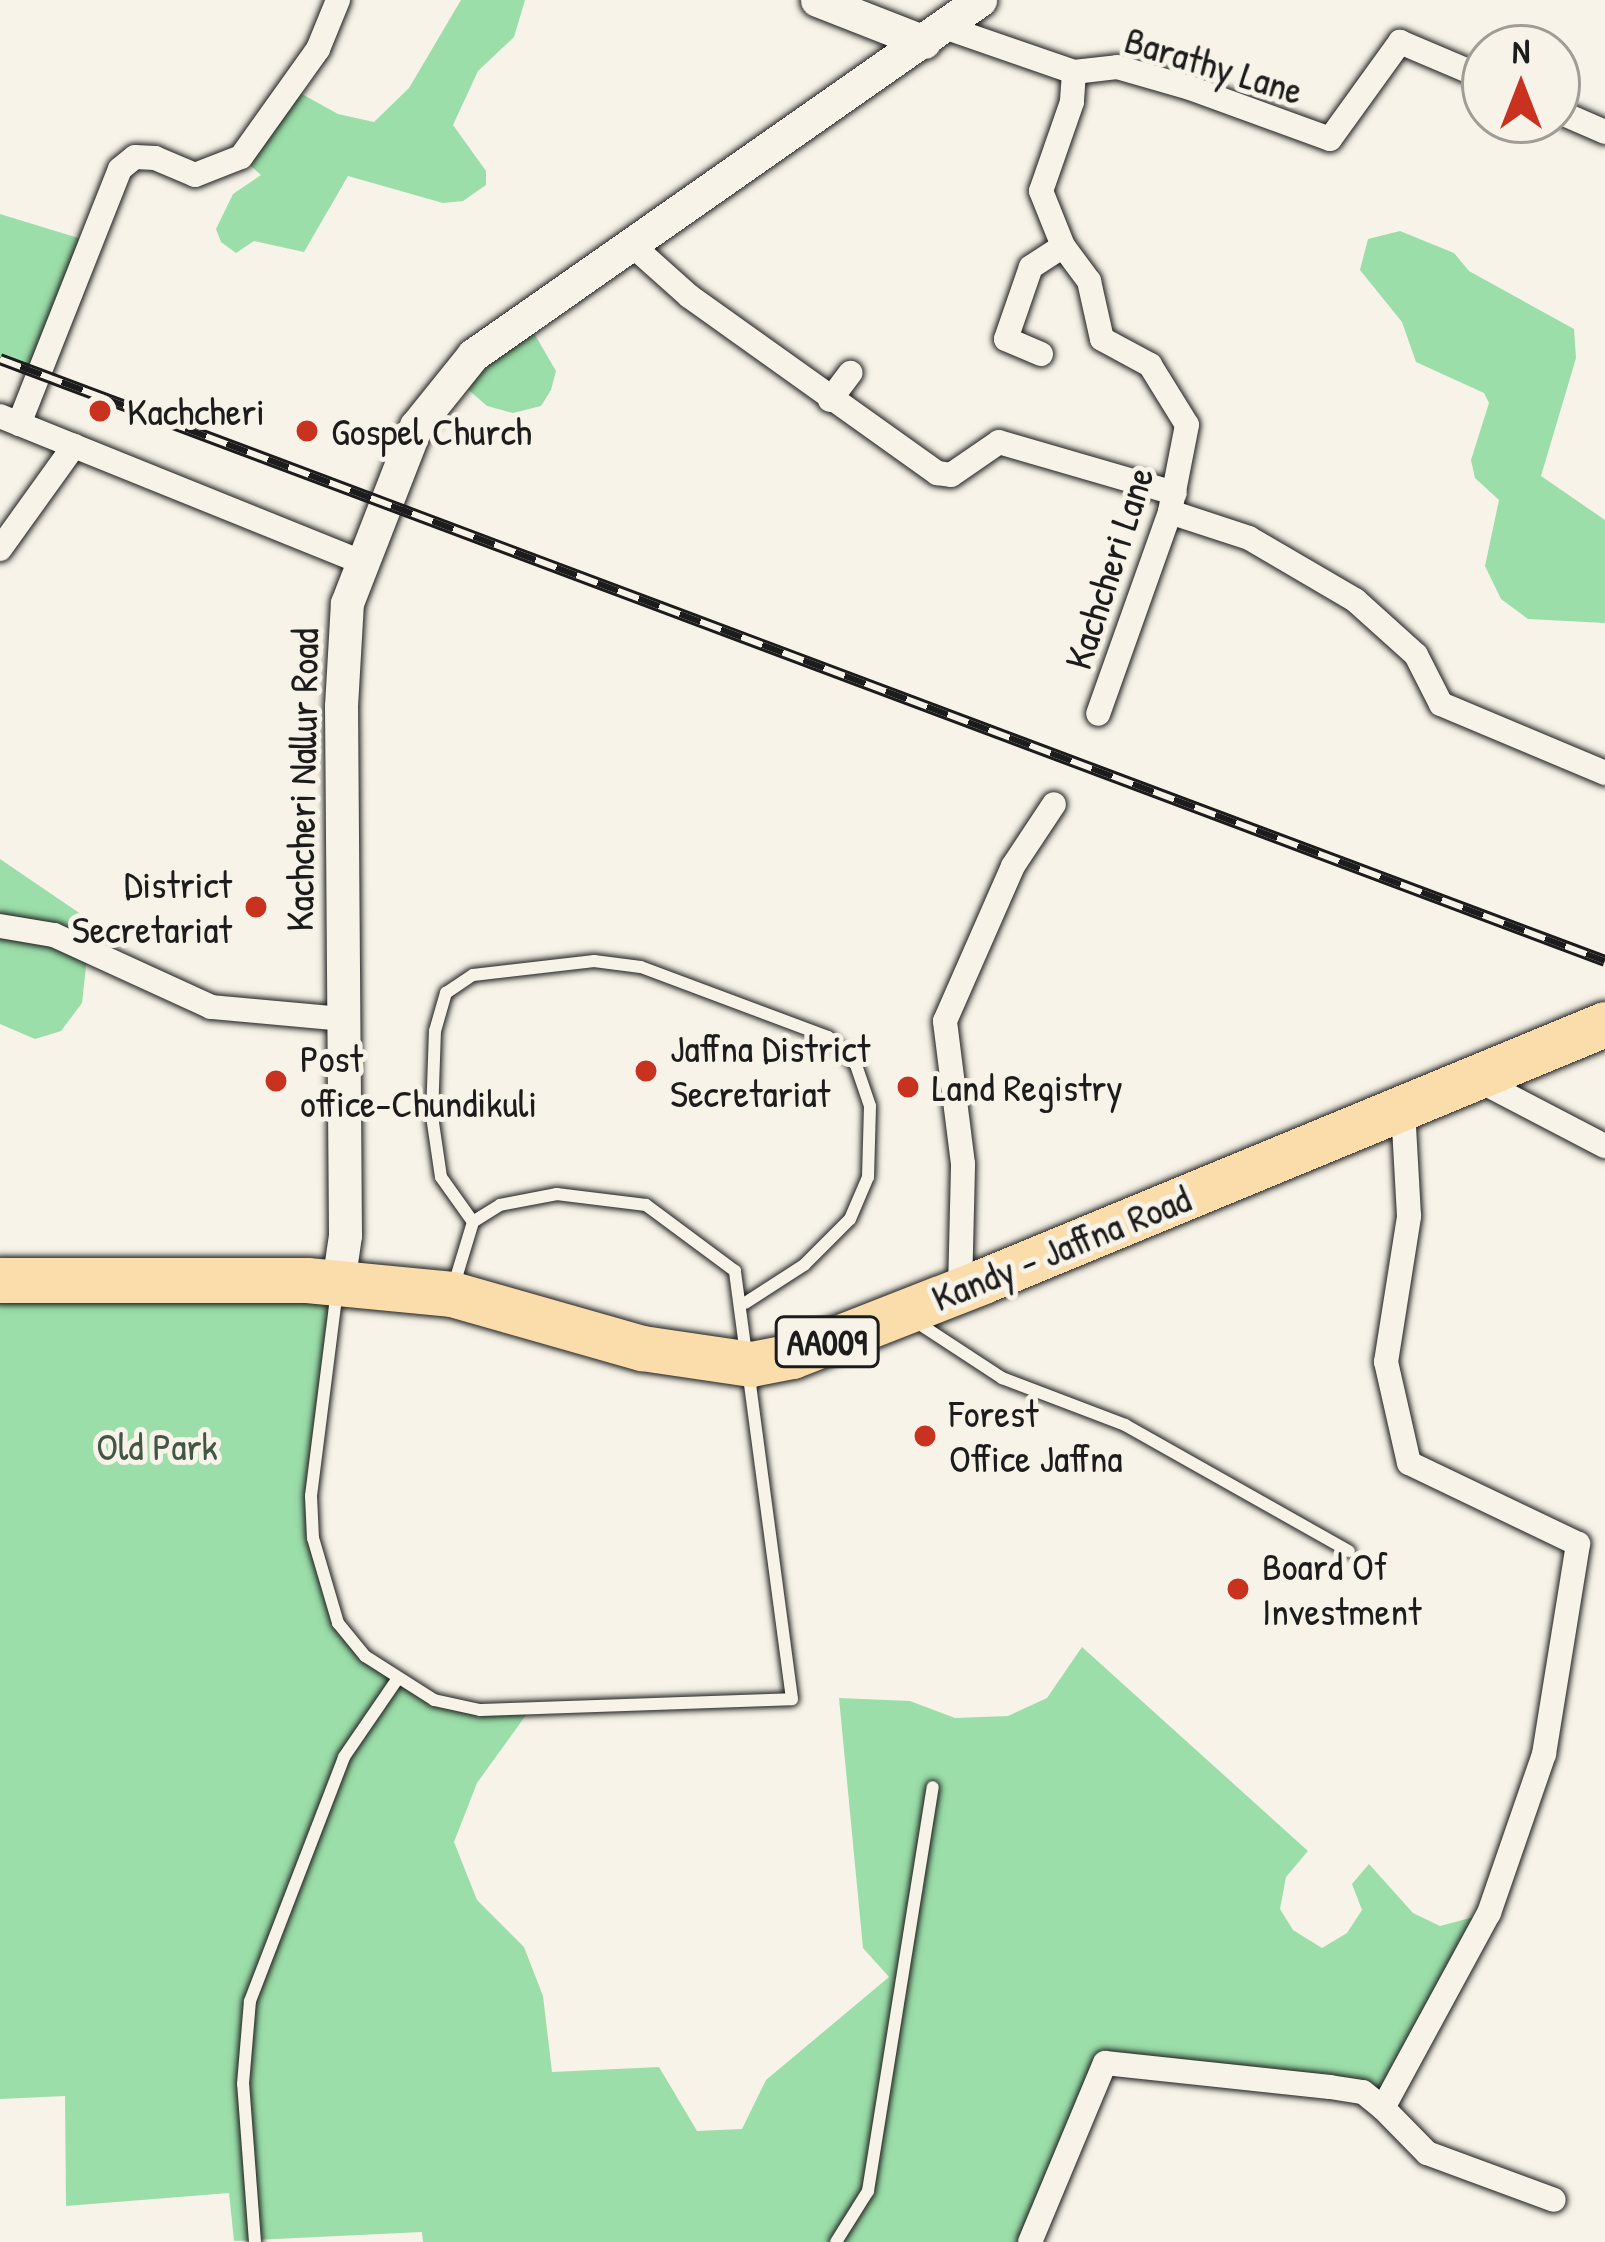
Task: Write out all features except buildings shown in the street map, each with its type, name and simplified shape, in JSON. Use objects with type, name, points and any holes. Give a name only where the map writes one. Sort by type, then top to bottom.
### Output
[{"type":"highway","name":"Kandy - Jaffna Road","points":[[0,1280],[338,1283],[452,1294],[642,1348],[751,1364],[960,1290],[1605,1024]]},
{"type":"street","points":[[338,0],[318,49],[241,157],[195,175],[155,158],[135,157],[120,169],[10,420],[358,561]]},
{"type":"street","points":[[817,0],[934,34]]},
{"type":"street","name":"Kachcheri Nallur Road","points":[[338,1283],[345,1235],[341,706],[358,561],[416,426],[454,376],[980,0]]},
{"type":"street","name":"Barathy Lane","points":[[934,34],[1074,72],[1117,67],[1330,139],[1400,42],[1461,68]]},
{"type":"street","name":"Kachcheri Lane","points":[[1074,72],[1072,102],[1041,191],[1063,246],[1089,281],[1102,339],[1150,365],[1173,394],[1187,425],[1173,502],[1098,714]]},
{"type":"street","points":[[632,245],[830,400],[937,473],[951,475],[999,442],[1173,502],[1249,538],[1355,600],[1415,656],[1441,704],[1605,773]]},
{"type":"street","points":[[1041,354],[1006,339],[1031,267],[1063,246]]},
{"type":"street","points":[[830,400],[850,373]]},
{"type":"street","points":[[0,549],[74,446]]},
{"type":"street","points":[[960,1290],[962,1164],[945,1021],[1013,866],[1054,804]]},
{"type":"street","points":[[0,926],[54,935],[211,1007],[343,1018]]},
{"type":"street","points":[[1478,1080],[1605,1146]]},
{"type":"street","points":[[1383,2108],[1489,1913],[1544,1754],[1578,1544],[1409,1462],[1386,1362],[1409,1216],[1402,1107]]},
{"type":"street","points":[[1030,2242],[1105,2063],[1363,2092],[1427,2152],[1554,2200]]},
{"type":"lane","points":[[473,1222],[441,1177],[433,1116],[436,1031],[446,993],[473,975],[594,961],[641,967],[828,1037],[856,1065],[870,1106],[868,1177],[850,1219],[804,1265],[745,1303]]},
{"type":"lane","points":[[338,1283],[310,1496],[313,1538],[338,1623],[396,1681],[480,1710],[792,1699],[745,1303],[735,1271],[713,1248],[646,1205],[557,1194],[500,1205],[473,1222],[452,1294]]},
{"type":"lane","points":[[902,1313],[1002,1378],[1125,1425],[1349,1551]]},
{"type":"lane","points":[[255,2242],[243,2084],[250,2001],[344,1757],[396,1681]]},
{"type":"lane","points":[[836,2242],[868,2191],[933,1787]]},
{"type":"green space","points":[[461,0],[525,0],[514,37],[478,71],[453,125],[486,171],[486,185],[463,201],[443,203],[348,176],[304,252],[254,241],[236,253],[221,242],[216,229],[233,194],[261,175],[241,157],[291,88],[338,114],[374,122],[409,88]]},
{"type":"green space","points":[[0,214],[88,241],[37,374],[0,359]]},
{"type":"green space","points":[[1400,231],[1454,253],[1469,271],[1574,329],[1576,358],[1541,476],[1605,520],[1605,623],[1528,619],[1501,599],[1485,566],[1499,500],[1475,478],[1471,460],[1489,403],[1484,393],[1416,362],[1402,322],[1360,270],[1368,239]]},
{"type":"green space","points":[[531,328],[556,371],[551,390],[541,406],[513,413],[487,406],[463,385]]},
{"type":"green space","points":[[0,859],[91,921],[82,1003],[61,1031],[35,1039],[0,1024]]},
{"type":"green space","name":"Old Park","points":[[0,1280],[338,1283],[311,1496],[313,1538],[338,1623],[365,1656],[434,1700],[529,1711],[477,1783],[454,1842],[477,1900],[524,1947],[543,1996],[552,2072],[659,2067],[697,2131],[742,2129],[766,2080],[889,1977],[863,1948],[839,1698],[910,1701],[955,1718],[1008,1716],[1047,1698],[1082,1647],[1308,1851],[1286,1877],[1280,1909],[1293,1930],[1322,1948],[1347,1933],[1362,1910],[1352,1884],[1369,1864],[1413,1913],[1440,1926],[1489,1913],[1383,2108],[1363,2092],[1105,2063],[1030,2242],[423,2242],[422,2232],[234,2241],[229,2193],[66,2206],[65,2096],[0,2099]]},
{"type":"railway","points":[[0,359],[1605,961]]},
{"type":"place","name":"Kachcheri","points":[[100,411]]},
{"type":"place","name":"Gospel Church","points":[[307,431]]},
{"type":"place","name":"District Secretariat","points":[[256,907]]},
{"type":"place","name":"Jaffna District Secretariat","points":[[646,1071]]},
{"type":"place","name":"Post office-Chundikuli","points":[[276,1081]]},
{"type":"place","name":"Land Registry","points":[[908,1087]]},
{"type":"place","name":"Forest Office Jaffna","points":[[925,1436]]},
{"type":"place","name":"Board Of Investment","points":[[1238,1589]]}]
